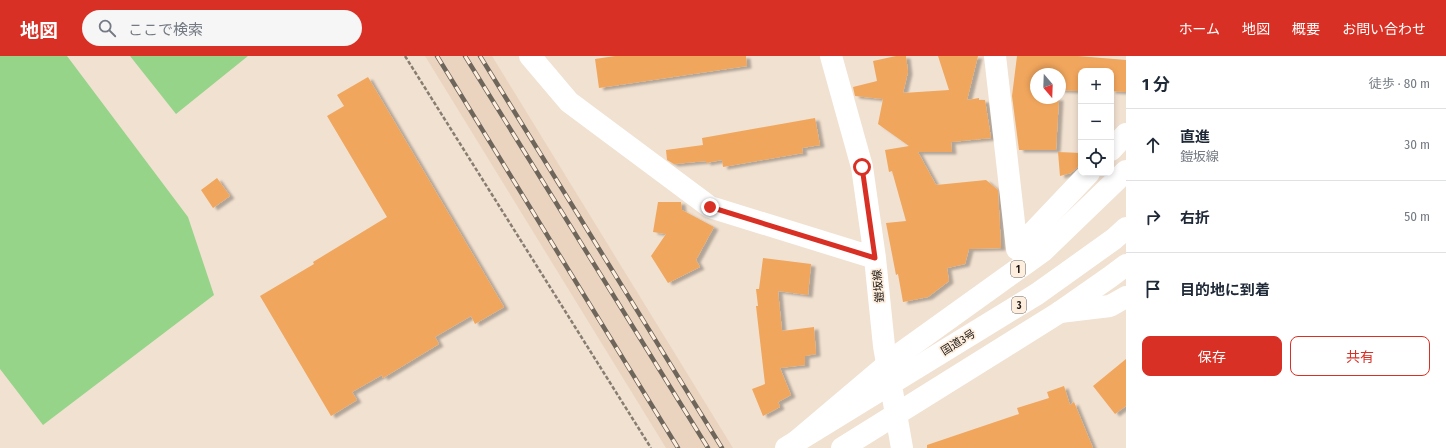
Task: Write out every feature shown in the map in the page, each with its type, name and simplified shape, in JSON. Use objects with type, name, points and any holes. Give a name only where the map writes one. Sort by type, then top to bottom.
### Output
[{"type":"main road","points":[[530,56],[569,102],[710,207],[875,258]]},
{"type":"main road","name":"鎧坂線","points":[[831,56],[862,167],[875,258],[884,346],[902,448]]},
{"type":"main road","points":[[995,56],[1017,249],[1086,176]]},
{"type":"main road","points":[[1114,147],[1126,134]]},
{"type":"main road","name":"1","points":[[791,445],[881,379],[902,352],[1043,251],[1125,172]]},
{"type":"main road","name":"国道3号","points":[[881,379],[906,374],[1037,294],[1114,239],[1126,228]]},
{"type":"main road","points":[[842,448],[1060,312],[1126,264]]},
{"type":"main road","points":[[1060,312],[1110,306],[1126,297]]},
{"type":"path","points":[[405,56],[651,448]]},
{"type":"shaded area","points":[[425,56],[492,56],[733,448],[666,448]]},
{"type":"green space","points":[[0,56],[67,56],[188,217],[214,295],[43,425],[0,369]]},
{"type":"green space","points":[[130,56],[248,56],[176,114]]},
{"type":"building","points":[[615,56],[746,56],[747,66],[599,88],[595,59]]},
{"type":"building","points":[[896,56],[906,56],[908,72],[903,93],[949,90],[938,56],[978,56],[967,100],[979,98],[979,100],[985,100],[991,138],[951,142],[952,152],[918,152],[936,185],[986,180],[998,190],[1001,248],[969,249],[965,264],[947,268],[949,281],[928,297],[903,302],[886,223],[906,221],[892,171],[889,172],[885,150],[909,146],[878,124],[883,99],[855,96],[853,87],[877,81],[873,61]]},
{"type":"building","points":[[1017,56],[1078,56],[1126,60],[1126,92],[1114,91],[1114,68],[1078,68],[1078,91],[1066,90],[1066,68],[1030,68],[1030,104],[1059,104],[1056,150],[1019,150],[1012,96]]},
{"type":"building","points":[[368,77],[504,307],[475,324],[471,316],[435,337],[439,344],[383,378],[382,375],[352,392],[357,400],[331,416],[260,296],[314,264],[313,262],[387,217],[327,116],[344,106],[337,95]]},
{"type":"building","points":[[815,118],[820,145],[802,148],[803,153],[723,167],[722,160],[706,163],[706,161],[674,164],[667,160],[666,150],[703,145],[702,138]]},
{"type":"building","points":[[1058,152],[1078,153],[1078,167],[1071,173],[1060,176]]},
{"type":"building","points":[[217,178],[230,196],[213,208],[201,190]]},
{"type":"building","points":[[658,202],[681,202],[682,210],[714,227],[696,260],[700,267],[668,283],[651,256],[666,234],[653,232]]},
{"type":"building","points":[[763,258],[811,264],[808,295],[778,291],[782,331],[814,327],[816,354],[805,356],[805,365],[780,368],[791,395],[778,402],[780,407],[763,416],[752,389],[765,384],[756,306],[758,306],[756,289],[759,289]]},
{"type":"building","points":[[1126,359],[1126,406],[1115,414],[1093,386]]},
{"type":"building","points":[[1064,386],[1070,405],[1074,402],[1093,448],[927,448],[927,445],[1019,414],[1017,408],[1049,398],[1047,392]]},
{"type":"railway","points":[[437,56],[678,448]]},
{"type":"railway","points":[[465,56],[708,448]]},
{"type":"railway","points":[[480,56],[722,448]]},
{"type":"route","points":[[710,207],[875,258],[862,167]]}]
